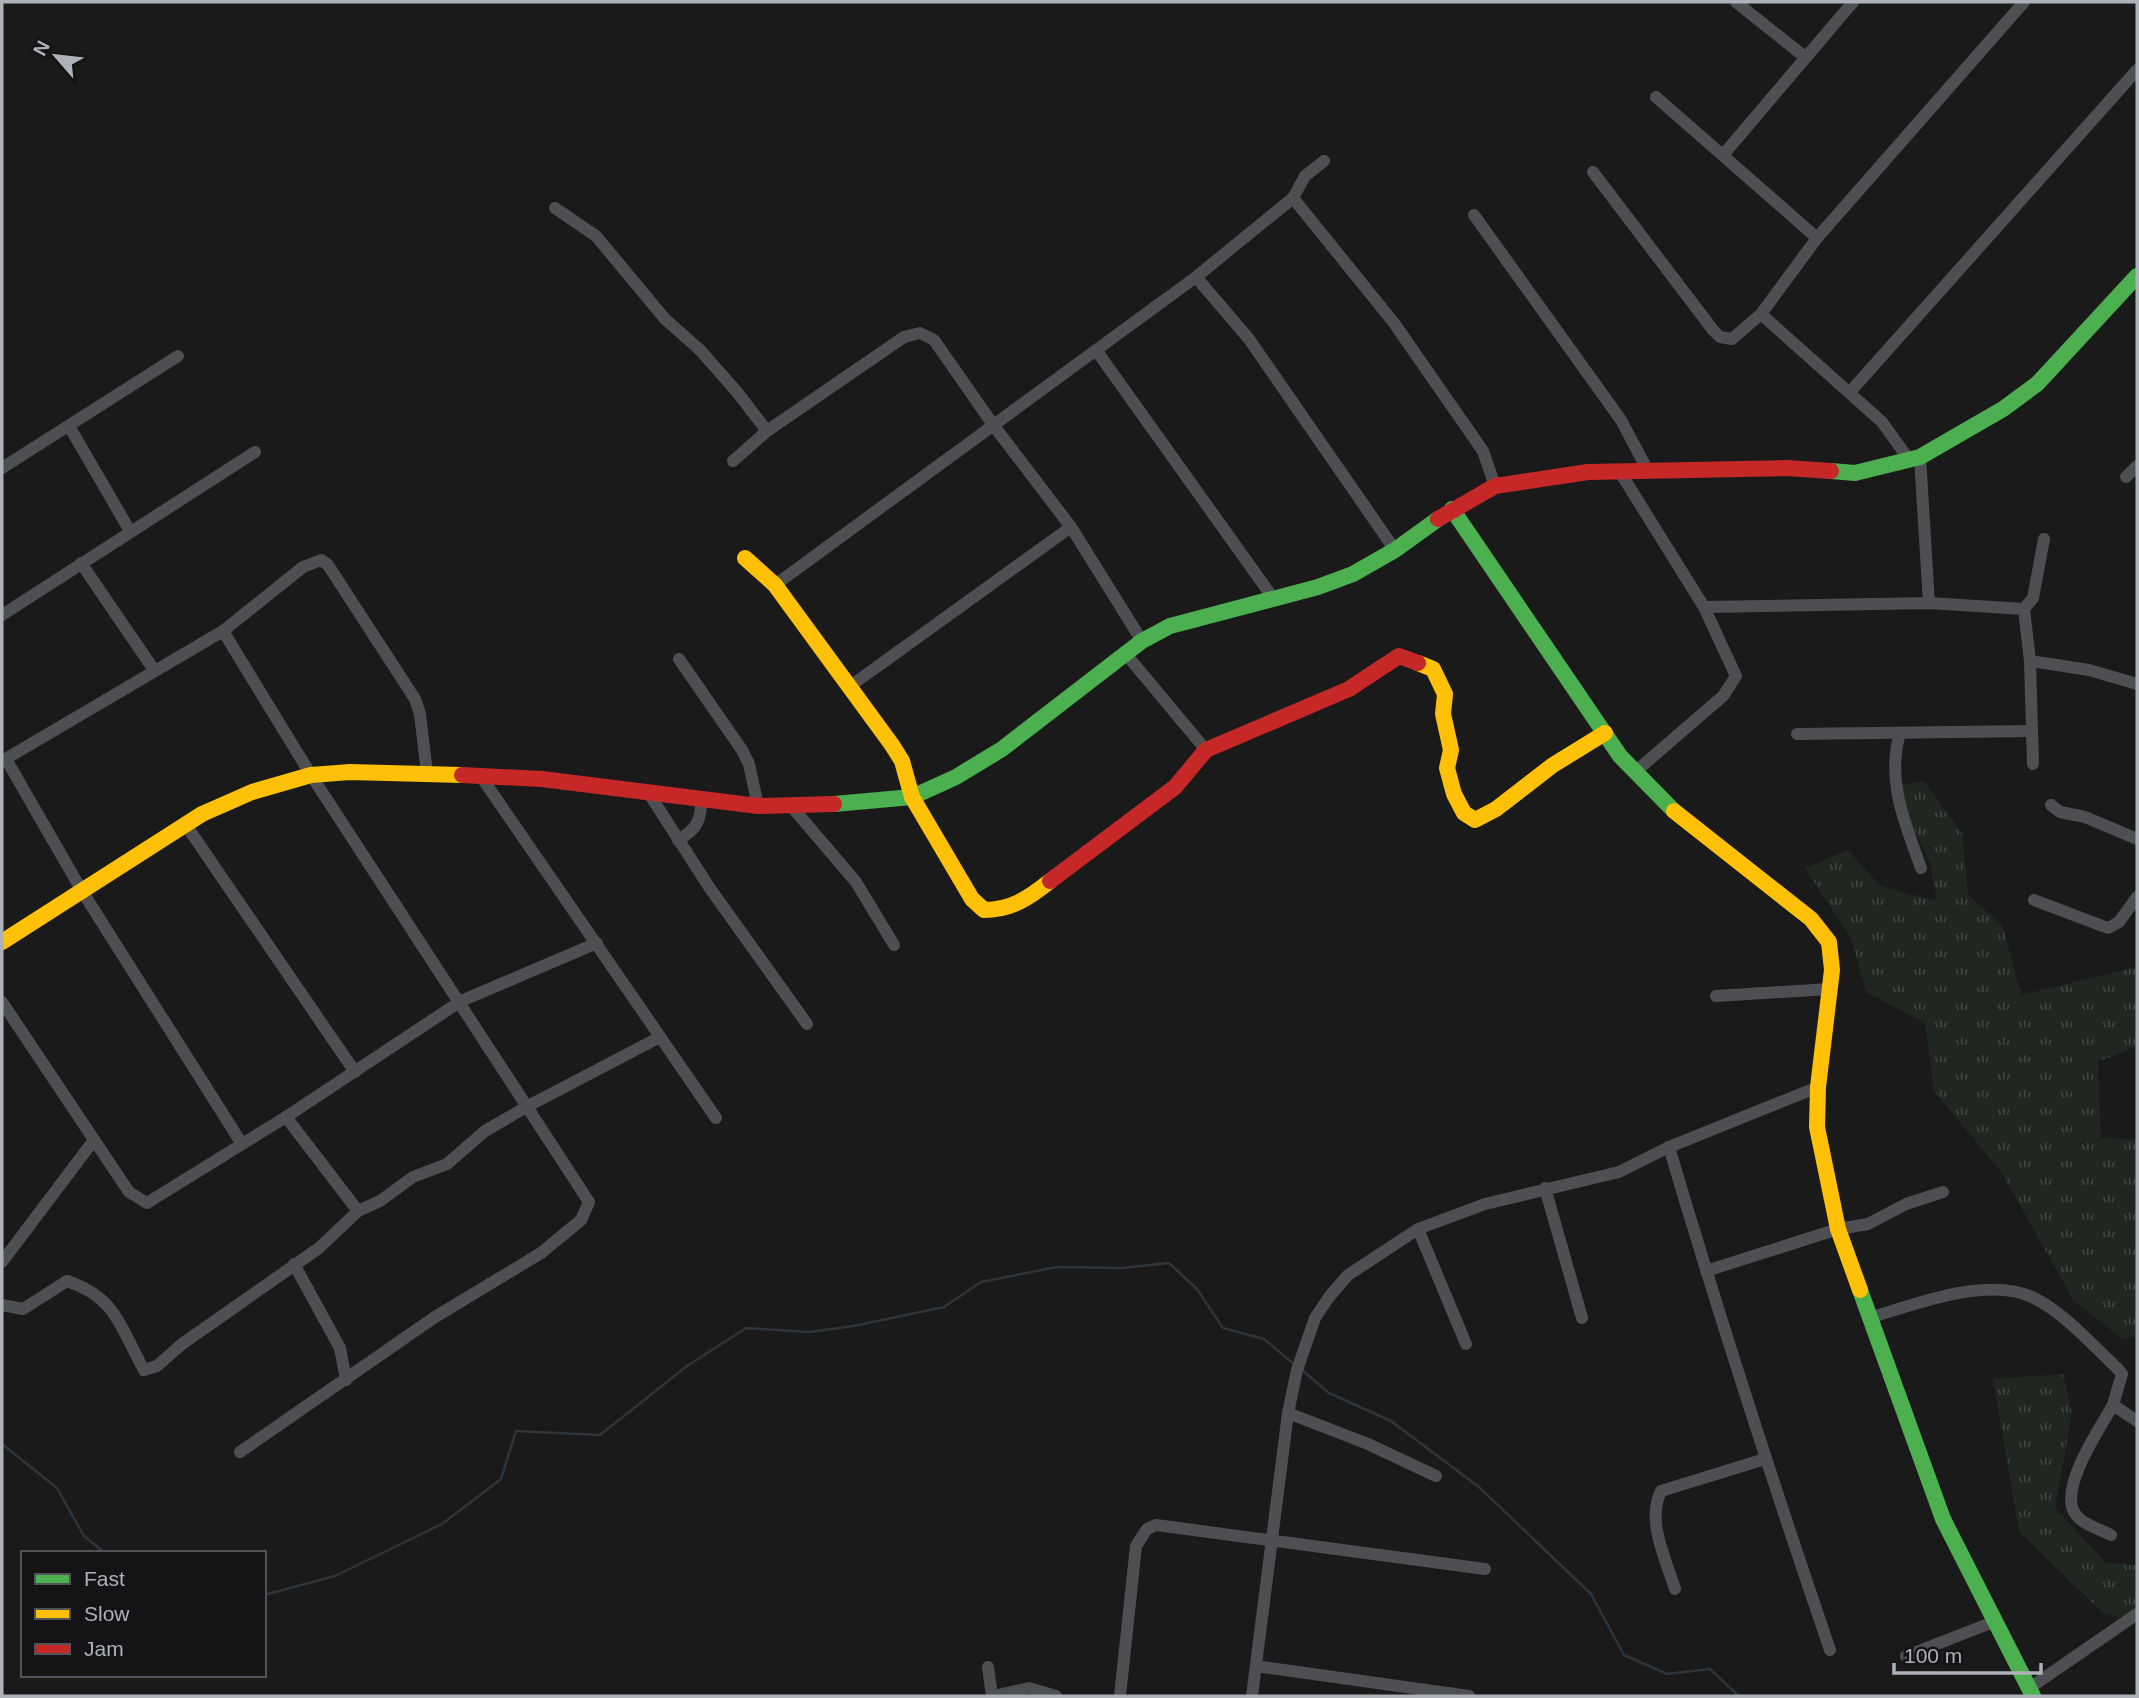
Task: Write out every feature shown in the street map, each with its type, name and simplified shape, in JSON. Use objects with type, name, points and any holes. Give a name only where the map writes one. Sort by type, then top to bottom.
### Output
[{"type":"street","points":[[1736,2],[1805,57]]},
{"type":"street","points":[[1723,155],[1853,2]]},
{"type":"street","points":[[1593,172],[1720,337],[1732,339],[1760,314],[1817,238],[2024,2]]},
{"type":"street","points":[[1850,392],[2137,70]]},
{"type":"street","points":[[1656,97],[1817,238]]},
{"type":"street","points":[[775,585],[1196,276],[1293,198],[1305,176],[1324,161]]},
{"type":"street","points":[[1293,198],[1394,323],[1483,452],[1495,486]]},
{"type":"street","points":[[555,208],[596,236],[665,319],[699,349],[767,431]]},
{"type":"street","points":[[1474,215],[1621,420],[1648,471]]},
{"type":"street","points":[[1196,276],[1250,339],[1395,550]]},
{"type":"street","points":[[2,942],[214,808],[252,792],[311,775],[427,773],[482,778],[542,779],[758,806],[792,807],[912,797],[956,777],[1002,749],[1125,653],[1170,626],[1330,583],[1395,550],[1452,509],[1495,486],[1550,475],[1620,472],[1787,468],[1855,472],[1915,459],[2003,409],[2037,384],[2137,276]]},
{"type":"street","points":[[1760,314],[1850,392],[1915,459],[1928,603]]},
{"type":"street","points":[[733,461],[767,431],[914,333],[934,340],[994,426],[1071,527],[1142,641]]},
{"type":"street","points":[[1096,350],[1273,598]]},
{"type":"street","points":[[2,468],[178,356]]},
{"type":"street","points":[[69,426],[130,531]]},
{"type":"street","points":[[2,615],[255,452]]},
{"type":"street","points":[[2126,477],[2137,466]]},
{"type":"street","points":[[1620,472],[1704,607],[1735,672],[1734,682],[1723,696],[1635,772]]},
{"type":"street","points":[[1452,509],[1605,733],[1635,772],[1676,813],[1820,927],[1829,942],[1832,956],[1818,1087],[1820,1151],[1838,1229],[1943,1519],[2031,1692],[2137,1614]]},
{"type":"street","points":[[849,687],[1071,527]]},
{"type":"street","points":[[2033,764],[2030,661],[2024,609],[2034,598],[2044,540]]},
{"type":"street","points":[[745,558],[775,585],[902,761],[912,797],[972,899],[984,910],[995,911],[1033,895],[1102,839],[1167,794],[1206,750],[1294,710],[1349,689],[1399,656],[1433,669],[1442,687],[1445,694],[1443,714],[1451,750],[1447,768],[1454,794],[1464,813],[1475,820],[1496,809],[1553,765],[1605,733]]},
{"type":"street","points":[[242,1144],[82,891],[4,760],[223,631],[303,567],[316,560],[325,562],[415,699],[420,714],[427,773]]},
{"type":"street","points":[[82,563],[153,670]]},
{"type":"street","points":[[1704,607],[1928,603],[2024,609]]},
{"type":"street","points":[[223,631],[311,775],[586,1192],[589,1209],[582,1220],[528,1262],[435,1317],[240,1452]]},
{"type":"street","points":[[1125,653],[1206,750]]},
{"type":"street","points":[[679,659],[742,750],[749,764],[758,806]]},
{"type":"street","points":[[2030,661],[2090,670],[2137,684]]},
{"type":"street","points":[[1797,734],[2032,731]]},
{"type":"street","points":[[1900,733],[1894,756],[1898,805],[1921,868]]},
{"type":"street","points":[[482,778],[716,1118]]},
{"type":"street","points":[[648,792],[678,840],[807,1024]]},
{"type":"street","points":[[678,840],[696,830],[700,823],[702,799]]},
{"type":"street","points":[[2051,805],[2060,812],[2085,817],[2137,839]]},
{"type":"street","points":[[792,807],[856,881],[894,945]]},
{"type":"street","points":[[186,825],[355,1072]]},
{"type":"street","points":[[2034,900],[2108,928],[2119,922],[2137,897]]},
{"type":"street","points":[[2,1002],[129,1192],[147,1203],[286,1117],[461,1001],[597,943]]},
{"type":"street","points":[[1716,996],[1829,989]]},
{"type":"street","points":[[2,1305],[23,1309],[66,1281],[88,1288],[105,1300],[144,1370],[158,1366],[182,1343],[335,1234],[358,1211],[380,1201],[413,1177],[447,1164],[485,1131],[528,1106],[660,1037]]},
{"type":"street","points":[[1252,1696],[1289,1413],[1299,1366],[1315,1318],[1348,1275],[1418,1229],[1485,1204],[1619,1171],[1669,1147],[1818,1087]]},
{"type":"street","points":[[286,1117],[358,1211]]},
{"type":"street","points":[[2,1262],[94,1140]]},
{"type":"street","points":[[1669,1147],[1706,1271],[1746,1389],[1765,1459],[1830,1650]]},
{"type":"street","points":[[1545,1188],[1582,1318]]},
{"type":"street","points":[[1706,1271],[1838,1229],[1868,1224],[1906,1204],[1943,1192]]},
{"type":"street","points":[[1418,1229],[1466,1344]]},
{"type":"street","points":[[294,1264],[340,1349],[346,1380]]},
{"type":"street","points":[[1869,1318],[1953,1292],[1994,1291],[2030,1296],[2077,1330],[2122,1374],[2113,1405],[2082,1462],[2070,1496],[2074,1512],[2084,1522],[2111,1535]]},
{"type":"street","points":[[2113,1405],[2137,1421]]},
{"type":"street","points":[[1289,1413],[1368,1444],[1436,1476]]},
{"type":"street","points":[[1675,1589],[1656,1525],[1654,1509],[1661,1491],[1765,1459]]},
{"type":"street","points":[[1120,1696],[1136,1546],[1147,1528],[1156,1525],[1485,1569]]},
{"type":"street","points":[[1906,1656],[1996,1621]]},
{"type":"street","points":[[1256,1666],[1469,1696]]},
{"type":"street","points":[[988,1667],[993,1696],[1029,1688],[1056,1696]]},
{"type":"green space","points":[[1924,781],[1962,833],[1968,895],[2003,926],[2021,995],[2137,967],[2137,1046],[2098,1062],[2101,1138],[2137,1140],[2137,1336],[2123,1339],[2074,1301],[2002,1173],[1934,1091],[1925,1023],[1866,992],[1851,938],[1805,868],[1848,850],[1880,886],[1937,901],[1930,863],[1894,786]]},
{"type":"green space","points":[[2063,1374],[2072,1413],[2055,1508],[2106,1563],[2137,1565],[2137,1621],[2103,1613],[2019,1531],[1993,1379]]},
{"type":"waterway","points":[[266,1594],[335,1576],[442,1524],[501,1479],[516,1431],[600,1435],[687,1366],[746,1328],[809,1332],[854,1326],[944,1307],[981,1282],[1057,1267],[1122,1268],[1169,1263],[1197,1289],[1223,1328],[1264,1339],[1294,1364]]},
{"type":"waterway","points":[[1302,1370],[1329,1393],[1391,1421],[1479,1487],[1591,1594],[1624,1655],[1667,1674],[1710,1669],[1739,1696]]},
{"type":"waterway","points":[[2,1444],[57,1488],[84,1536],[103,1551]]},
{"type":"traffic: fast","points":[[1831,471],[1855,473],[1920,457],[2003,409],[2037,384],[2137,276]]},
{"type":"traffic: fast","points":[[1452,509],[1620,756],[1674,811]]},
{"type":"traffic: fast","points":[[834,804],[912,797],[956,777],[1002,749],[1142,641],[1170,626],[1318,587],[1353,574],[1395,550],[1438,519]]},
{"type":"traffic: fast","points":[[1860,1290],[1943,1519],[2033,1696]]},
{"type":"traffic: slow","points":[[745,558],[775,585],[892,745],[902,761],[912,797],[972,899],[984,910],[1003,908],[1027,898],[1050,881]]},
{"type":"traffic: slow","points":[[1418,663],[1433,669],[1445,694],[1443,714],[1451,750],[1447,768],[1454,794],[1464,813],[1475,820],[1496,809],[1553,765],[1605,733]]},
{"type":"traffic: slow","points":[[2,942],[202,814],[252,792],[311,775],[350,772],[462,775]]},
{"type":"traffic: slow","points":[[1674,811],[1811,919],[1829,942],[1832,970],[1818,1087],[1817,1127],[1838,1229],[1860,1290]]},
{"type":"traffic: jam","points":[[1438,519],[1495,486],[1588,472],[1787,468],[1831,471]]},
{"type":"traffic: jam","points":[[1050,881],[1175,787],[1206,750],[1349,689],[1399,656],[1418,663]]},
{"type":"traffic: jam","points":[[462,775],[542,779],[758,806],[834,804]]}]
